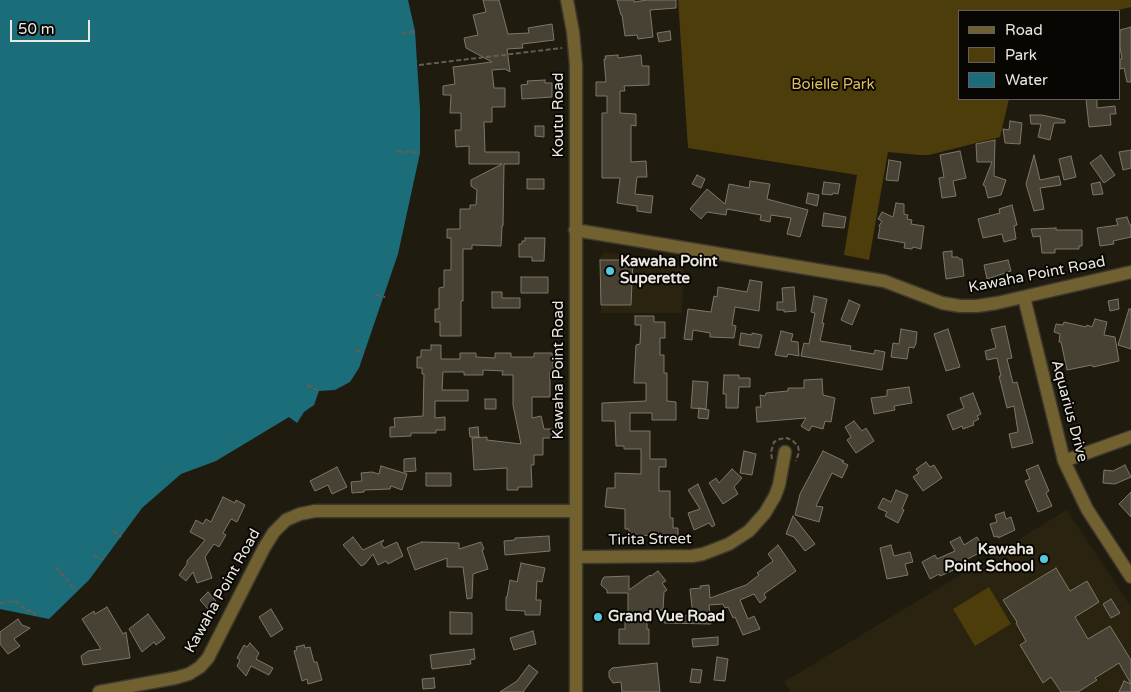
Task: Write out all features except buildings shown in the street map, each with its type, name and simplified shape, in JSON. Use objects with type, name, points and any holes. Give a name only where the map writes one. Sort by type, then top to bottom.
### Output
[{"type":"street","name":"Koutu Road","points":[[567,0],[574,47],[575,230]]},
{"type":"street","name":"Kawaha Point Road","points":[[99,692],[175,678],[189,674],[200,667],[208,658],[274,532],[286,520],[300,514],[315,511],[576,511],[575,230],[884,281],[942,303],[960,306],[977,306],[1024,297],[1131,272]]},
{"type":"street","name":"Aquarius Drive","points":[[1024,297],[1064,461],[1087,509],[1131,577]]},
{"type":"street","points":[[1064,461],[1131,437]]},
{"type":"street","name":"Tirita Street","points":[[576,557],[692,556],[718,550],[749,531],[768,508],[779,485],[785,452]]},
{"type":"street","points":[[576,511],[576,692]]},
{"type":"path","points":[[402,34],[415,31]]},
{"type":"path","points":[[419,65],[574,47]]},
{"type":"path","points":[[398,151],[420,153]]},
{"type":"path","points":[[376,295],[385,297]]},
{"type":"path","points":[[356,350],[364,353]]},
{"type":"path","points":[[307,385],[319,391]]},
{"type":"path","points":[[774,464],[771,452],[774,442],[787,438],[793,440],[798,446],[799,452],[794,464]]},
{"type":"path","points":[[113,531],[121,537]]},
{"type":"path","points":[[94,555],[104,560]]},
{"type":"path","points":[[56,567],[76,591]]},
{"type":"path","points":[[0,603],[16,601],[26,610],[34,612],[35,616]]},
{"type":"shaded area","points":[[605,252],[684,264],[682,313],[601,313],[600,257]]},
{"type":"shaded area","name":"Kawaha Point School","points":[[1067,510],[1131,607],[1131,692],[791,692],[784,682]]},
{"type":"green space","name":"Boielle Park","points":[[678,0],[1131,0],[1131,7],[1118,10],[958,10],[958,100],[1009,100],[1000,137],[929,155],[888,152],[869,260],[844,255],[857,175],[688,148]]},
{"type":"green space","points":[[989,587],[1011,624],[975,646],[953,609]]},
{"type":"water","points":[[0,0],[408,0],[415,31],[420,109],[420,153],[398,254],[359,368],[350,382],[335,390],[319,391],[314,405],[304,412],[297,423],[289,417],[216,461],[181,474],[142,508],[89,580],[49,619],[0,609]]},
{"type":"place","name":"Kawaha Point Superette","points":[[610,271]]},
{"type":"place","name":"Kawaha Point School","points":[[1044,559]]},
{"type":"place","name":"Grand Vue Road","points":[[598,617]]}]
